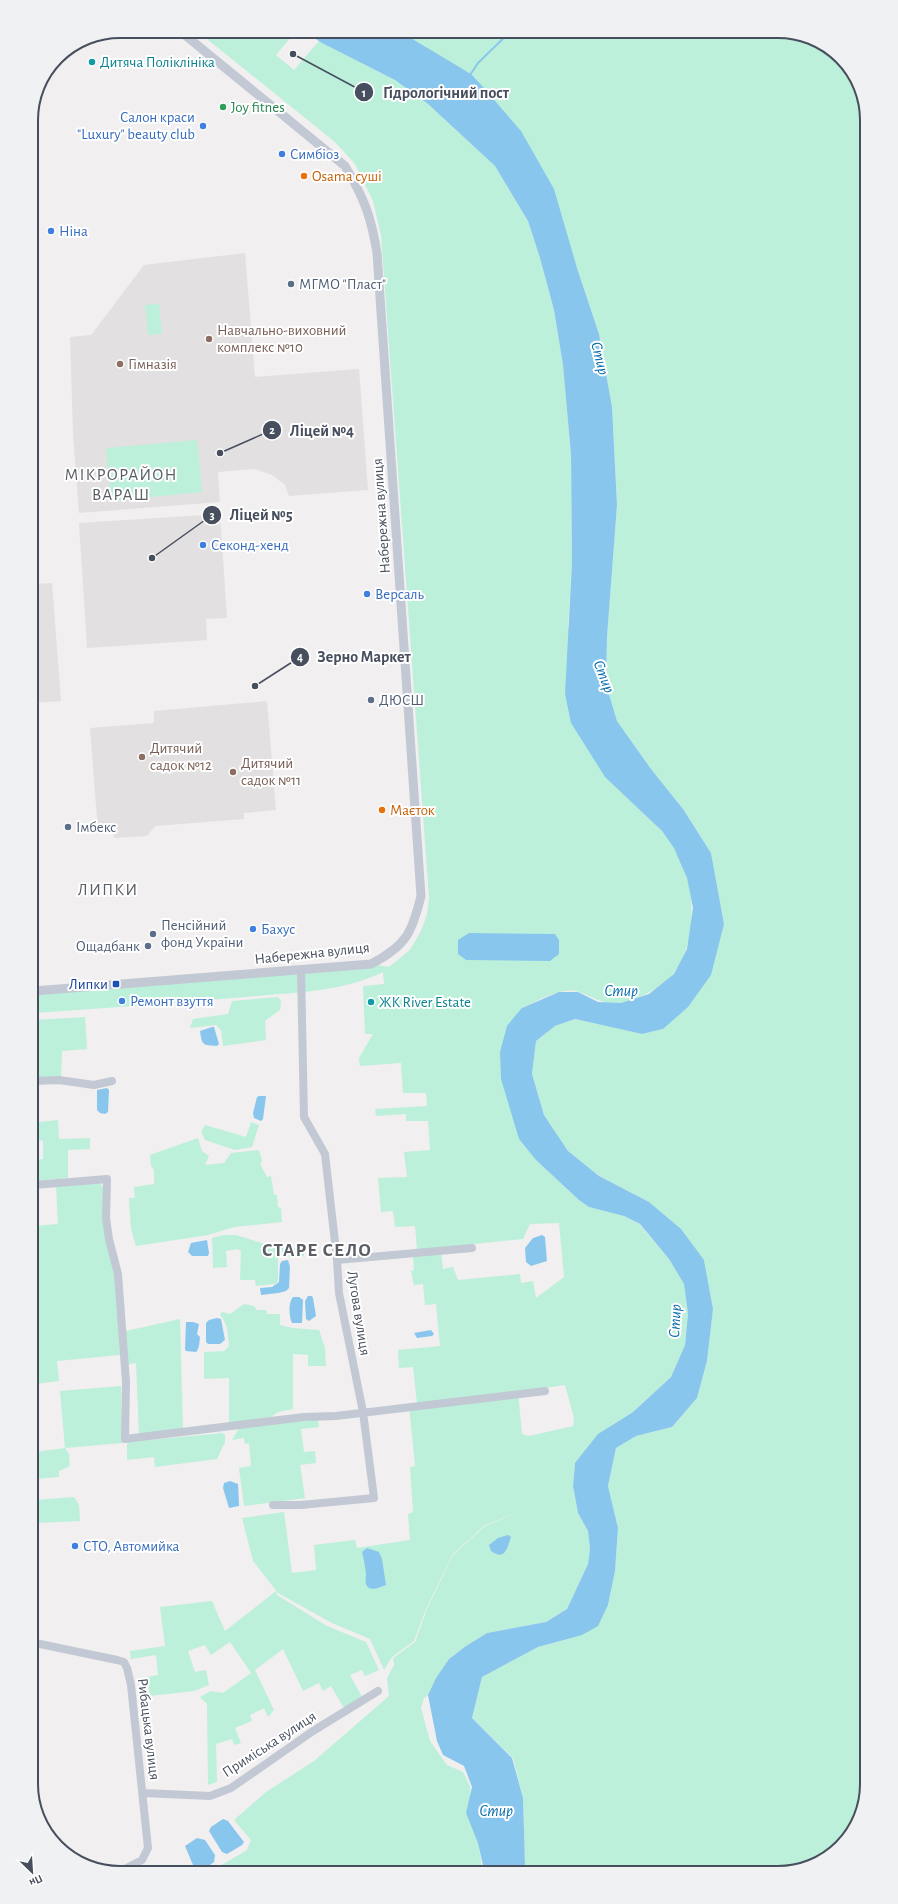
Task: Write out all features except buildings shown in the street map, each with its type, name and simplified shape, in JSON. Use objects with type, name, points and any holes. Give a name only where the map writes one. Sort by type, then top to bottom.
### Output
[{"type":"street","name":"Набережна вулиця","points":[[38,991],[371,964],[388,955],[402,944],[415,920],[421,896],[377,253],[372,223],[362,194],[345,166],[189,38]]},
{"type":"street","name":"Лугова вулиця","points":[[273,1505],[301,1505],[374,1498],[363,1412],[339,1293],[337,1260],[325,1154],[304,1117],[301,970]]},
{"type":"street","points":[[38,1082],[59,1080],[94,1085],[112,1081]]},
{"type":"street","points":[[38,1185],[107,1179],[106,1218],[109,1240],[118,1274],[126,1382],[125,1439],[304,1416],[336,1416],[545,1391]]},
{"type":"street","points":[[337,1260],[472,1248]]},
{"type":"street","name":"Рибацька вулиця","points":[[38,1644],[124,1662],[127,1668],[131,1685],[148,1848],[142,1860],[130,1866]]},
{"type":"street","name":"Приміська вулиця","points":[[143,1793],[210,1796],[231,1788],[313,1731],[378,1691]]},
{"type":"shaded area","points":[[245,253],[255,377],[359,369],[368,490],[289,496],[285,485],[272,475],[255,469],[218,472],[220,502],[79,513],[73,433],[70,337],[91,335],[144,265]]},
{"type":"shaded area","points":[[220,514],[227,618],[206,619],[207,640],[87,648],[79,523]]},
{"type":"shaded area","points":[[52,583],[61,701],[38,703],[38,584]]},
{"type":"shaded area","points":[[267,701],[276,810],[244,813],[244,819],[155,826],[147,836],[114,838],[113,830],[98,831],[90,728],[154,723],[154,711]]},
{"type":"green space","points":[[206,38],[290,38],[276,55],[294,70],[319,41],[395,80],[428,104],[495,166],[528,221],[554,310],[563,365],[571,455],[572,563],[568,626],[641,811],[667,837],[681,861],[687,877],[692,910],[688,944],[682,959],[670,978],[650,992],[643,996],[616,1004],[605,1002],[579,992],[565,991],[550,995],[522,1008],[536,1160],[579,1200],[590,1207],[624,1216],[639,1224],[669,1259],[684,1284],[688,1314],[685,1345],[671,1377],[633,1412],[613,1424],[575,1463],[573,1486],[578,1513],[588,1531],[590,1549],[588,1564],[567,1609],[546,1622],[487,1633],[466,1646],[449,1659],[436,1678],[428,1695],[424,1698],[421,1708],[430,1741],[447,1765],[463,1772],[470,1786],[471,1805],[477,1830],[482,1866],[220,1866],[247,1850],[251,1840],[234,1820],[266,1792],[314,1761],[389,1696],[387,1678],[394,1665],[393,1658],[415,1642],[427,1609],[453,1555],[485,1526],[516,1513],[485,1525],[453,1554],[426,1609],[414,1641],[392,1657],[384,1670],[370,1639],[332,1623],[278,1593],[253,1561],[242,1518],[284,1512],[292,1573],[316,1570],[314,1545],[355,1540],[357,1548],[410,1540],[408,1514],[413,1512],[410,1467],[415,1466],[409,1405],[417,1404],[413,1367],[399,1368],[398,1350],[440,1346],[436,1304],[425,1305],[423,1284],[414,1285],[411,1271],[414,1270],[413,1257],[441,1252],[443,1269],[453,1267],[458,1280],[520,1274],[521,1283],[533,1281],[536,1298],[564,1277],[559,1223],[530,1224],[523,1239],[417,1250],[415,1226],[395,1227],[393,1211],[381,1212],[378,1178],[407,1177],[404,1152],[430,1150],[428,1121],[406,1121],[406,1114],[376,1116],[375,1109],[427,1106],[426,1093],[403,1093],[401,1063],[360,1066],[359,1058],[373,1034],[365,1034],[363,986],[384,984],[383,972],[367,979],[333,988],[193,1001],[38,1013],[38,991],[371,964],[389,967],[410,950],[421,931],[427,915],[429,898],[381,235],[373,201],[355,164],[335,142]],"holes":[[[565,1385],[574,1418],[573,1426],[529,1436],[522,1434],[518,1392]]]},
{"type":"green space","points":[[407,38],[783,38],[804,42],[814,46],[836,62],[849,79],[854,89],[860,115],[860,1784],[854,1815],[840,1838],[828,1849],[809,1860],[783,1866],[524,1866],[525,1864],[523,1798],[513,1758],[472,1718],[482,1677],[538,1647],[557,1642],[608,1605],[615,1571],[618,1528],[608,1486],[616,1448],[636,1436],[672,1427],[697,1398],[707,1361],[713,1309],[704,1260],[649,1202],[599,1176],[568,1151],[544,1115],[532,1074],[536,1041],[555,1026],[575,1019],[642,1034],[663,1029],[724,924],[711,853],[683,809],[651,769],[617,721],[606,684],[607,637],[617,505],[612,407],[599,334],[577,268],[471,74]]},
{"type":"green space","points":[[159,304],[162,334],[148,335],[145,305]]},
{"type":"green space","points":[[197,440],[202,492],[111,501],[106,448]]},
{"type":"green space","points":[[278,997],[281,1001],[280,1010],[265,1021],[266,1040],[223,1046],[221,1030],[216,1025],[190,1028],[193,1019],[228,1014],[232,1001]]},
{"type":"green space","points":[[85,1017],[87,1049],[62,1051],[61,1077],[38,1078],[38,1020]]},
{"type":"green space","points":[[58,1120],[59,1139],[90,1138],[90,1149],[68,1150],[68,1178],[38,1181],[38,1160],[43,1159],[43,1141],[38,1140],[38,1122]]},
{"type":"green space","points":[[251,1122],[259,1125],[252,1147],[235,1150],[205,1140],[201,1132],[205,1125],[246,1137]]},
{"type":"green space","points":[[198,1138],[202,1151],[209,1156],[205,1165],[224,1163],[231,1153],[259,1150],[262,1161],[260,1164],[267,1177],[271,1176],[274,1195],[277,1195],[278,1207],[281,1208],[282,1222],[234,1227],[208,1235],[136,1246],[131,1229],[129,1198],[135,1198],[134,1187],[154,1184],[154,1170],[151,1166],[150,1155]]},
{"type":"green space","points":[[100,1183],[104,1190],[116,1275],[120,1355],[57,1361],[59,1381],[38,1384],[38,1226],[58,1224],[56,1185]]},
{"type":"green space","points":[[224,1235],[236,1235],[277,1248],[304,1248],[304,1256],[279,1257],[278,1281],[275,1284],[256,1286],[255,1280],[240,1280],[241,1251],[238,1249],[226,1251],[227,1267],[213,1268],[212,1238]]},
{"type":"green space","points":[[244,1304],[254,1306],[257,1310],[266,1310],[267,1314],[280,1314],[280,1325],[292,1328],[319,1330],[325,1348],[326,1366],[308,1366],[308,1355],[293,1354],[293,1409],[278,1412],[271,1417],[229,1424],[229,1378],[204,1379],[204,1352],[224,1351],[229,1346],[226,1325],[220,1315],[222,1312],[230,1314]]},
{"type":"green space","points":[[180,1319],[183,1431],[139,1436],[136,1363],[126,1365],[124,1334],[126,1331]]},
{"type":"green space","points":[[121,1386],[122,1443],[65,1448],[60,1391]]},
{"type":"green space","points":[[318,1418],[319,1427],[301,1429],[304,1452],[315,1451],[316,1463],[300,1465],[305,1498],[244,1506],[239,1468],[251,1466],[249,1443],[245,1444],[244,1438],[232,1440],[239,1428]]},
{"type":"green space","points":[[222,1433],[225,1435],[225,1442],[217,1459],[155,1467],[154,1457],[127,1460],[127,1444],[129,1442]]},
{"type":"green space","points":[[65,1448],[69,1454],[70,1466],[59,1471],[59,1477],[38,1479],[38,1452]]},
{"type":"green space","points":[[74,1497],[79,1505],[80,1521],[38,1523],[38,1500]]},
{"type":"green space","points":[[276,1591],[277,1595],[327,1626],[366,1642],[379,1670],[365,1676],[362,1670],[350,1675],[362,1697],[344,1708],[331,1686],[323,1691],[319,1683],[303,1691],[283,1649],[255,1670],[274,1710],[268,1717],[264,1708],[250,1715],[252,1721],[235,1728],[241,1743],[234,1745],[232,1739],[216,1744],[217,1782],[208,1785],[207,1704],[200,1697],[211,1691],[223,1693],[251,1673],[230,1642],[211,1655],[205,1645],[188,1651],[195,1672],[206,1670],[209,1685],[194,1691],[150,1696],[147,1677],[158,1675],[156,1655],[131,1659],[130,1651],[165,1646],[160,1607],[212,1601],[225,1631]]},
{"type":"water","name":"Стир","points":[[314,38],[411,38],[471,74],[521,131],[554,189],[577,268],[599,334],[612,407],[617,505],[607,637],[606,684],[617,721],[651,769],[683,809],[711,853],[724,924],[711,975],[688,1007],[663,1029],[642,1034],[575,1019],[555,1026],[536,1041],[532,1074],[544,1115],[568,1151],[599,1176],[649,1202],[681,1229],[704,1260],[713,1309],[707,1361],[697,1398],[672,1427],[636,1436],[616,1448],[608,1486],[618,1528],[615,1571],[608,1605],[598,1626],[582,1635],[538,1647],[482,1677],[472,1718],[512,1758],[523,1798],[525,1864],[524,1866],[483,1866],[478,1843],[466,1813],[472,1787],[464,1766],[443,1755],[437,1741],[428,1695],[436,1678],[449,1659],[487,1633],[546,1622],[567,1609],[588,1564],[590,1549],[588,1531],[578,1513],[573,1486],[575,1463],[598,1434],[633,1412],[671,1377],[685,1345],[688,1314],[684,1284],[669,1259],[640,1224],[624,1216],[589,1207],[579,1200],[536,1160],[519,1139],[501,1079],[500,1052],[507,1026],[522,1008],[559,992],[578,992],[598,1002],[621,1003],[649,994],[674,974],[687,949],[693,908],[687,878],[674,848],[662,831],[605,777],[571,723],[565,694],[572,563],[571,455],[563,365],[554,310],[528,221],[495,166],[428,104],[395,80]]},
{"type":"water","points":[[469,933],[555,934],[559,940],[559,954],[550,961],[466,960],[458,954],[458,940]]},
{"type":"water","points":[[214,1027],[219,1044],[217,1046],[206,1045],[202,1040],[200,1031]]},
{"type":"water","points":[[107,1088],[109,1090],[108,1112],[105,1114],[100,1113],[97,1110],[97,1090]]},
{"type":"water","points":[[266,1096],[263,1119],[261,1121],[254,1118],[253,1113],[257,1097]]},
{"type":"water","points":[[542,1235],[545,1237],[547,1261],[531,1266],[526,1262],[525,1248],[533,1238]]},
{"type":"water","points":[[207,1240],[208,1256],[192,1256],[188,1252],[191,1243]]},
{"type":"water","points":[[288,1260],[290,1267],[289,1288],[286,1291],[278,1293],[261,1295],[260,1288],[272,1287],[279,1282],[280,1264],[282,1261]]},
{"type":"water","points":[[308,1296],[312,1296],[313,1298],[316,1316],[309,1321],[306,1319],[305,1301]]},
{"type":"water","points":[[293,1297],[299,1297],[303,1300],[302,1323],[292,1323],[290,1306]]},
{"type":"water","points":[[217,1318],[221,1319],[225,1340],[220,1344],[208,1344],[206,1342],[206,1323],[209,1320]]},
{"type":"water","points":[[186,1322],[199,1324],[197,1334],[200,1337],[196,1352],[186,1351],[185,1349]]},
{"type":"water","points":[[431,1330],[434,1334],[432,1336],[417,1338],[414,1333]]},
{"type":"water","points":[[230,1481],[238,1484],[239,1506],[229,1508],[223,1488],[224,1483]]},
{"type":"water","points":[[508,1535],[511,1537],[505,1552],[499,1555],[491,1551],[489,1545],[498,1538]]},
{"type":"water","points":[[367,1548],[379,1552],[382,1559],[386,1585],[372,1589],[367,1587],[362,1552]]},
{"type":"water","points":[[223,1819],[228,1821],[244,1842],[242,1845],[227,1854],[222,1852],[209,1831],[211,1827]]},
{"type":"water","points":[[197,1838],[205,1840],[215,1855],[214,1862],[208,1866],[193,1866],[185,1846]]},
{"type":"waterway","points":[[470,75],[478,63],[504,38]]},
{"type":"place","name":"Гідрологічний пост","points":[[293,54]]},
{"type":"place","name":"Дитяча Поліклініка","points":[[92,62]]},
{"type":"place","name":"Joy fitnes","points":[[223,107]]},
{"type":"place","name":"Салон краси \"Luxury\" beauty club","points":[[203,126]]},
{"type":"place","name":"Симбіоз","points":[[282,154]]},
{"type":"place","name":"Osama cуші","points":[[304,176]]},
{"type":"place","name":"Ніна","points":[[51,231]]},
{"type":"place","name":"МГМО \"Пласт\"","points":[[291,284]]},
{"type":"place","name":"Навчально-виховний комплекс №10","points":[[209,339]]},
{"type":"place","name":"Гімназія","points":[[120,364]]},
{"type":"place","name":"Ліцей №4","points":[[220,453]]},
{"type":"place","name":"Секонд-хенд","points":[[203,545]]},
{"type":"place","name":"Ліцей №5","points":[[152,558]]},
{"type":"place","name":"Версаль","points":[[367,594]]},
{"type":"place","name":"Зерно Маркет","points":[[255,686]]},
{"type":"place","name":"ДЮСШ","points":[[371,700]]},
{"type":"place","name":"Дитячий садок №12","points":[[142,757]]},
{"type":"place","name":"Дитячий садок №11","points":[[233,772]]},
{"type":"place","name":"Маєток","points":[[382,810]]},
{"type":"place","name":"Імбекс","points":[[68,827]]},
{"type":"place","name":"Бахус","points":[[253,929]]},
{"type":"place","name":"Пенсійний фонд України","points":[[153,934]]},
{"type":"place","name":"Ощадбанк","points":[[148,946]]},
{"type":"place","name":"Липки","points":[[116,984]]},
{"type":"place","name":"Ремонт взуття","points":[[122,1001]]},
{"type":"place","name":"ЖК River Estate","points":[[371,1002]]},
{"type":"place","name":"СТО, Автомийка","points":[[75,1546]]},
{"type":"district","name":"МІКРОРАЙОН ВАРАШ","points":[[121,484]]},
{"type":"district","name":"ЛИПКИ","points":[[108,889]]},
{"type":"district","name":"СТАРЕ СЕЛО","points":[[317,1249]]}]
